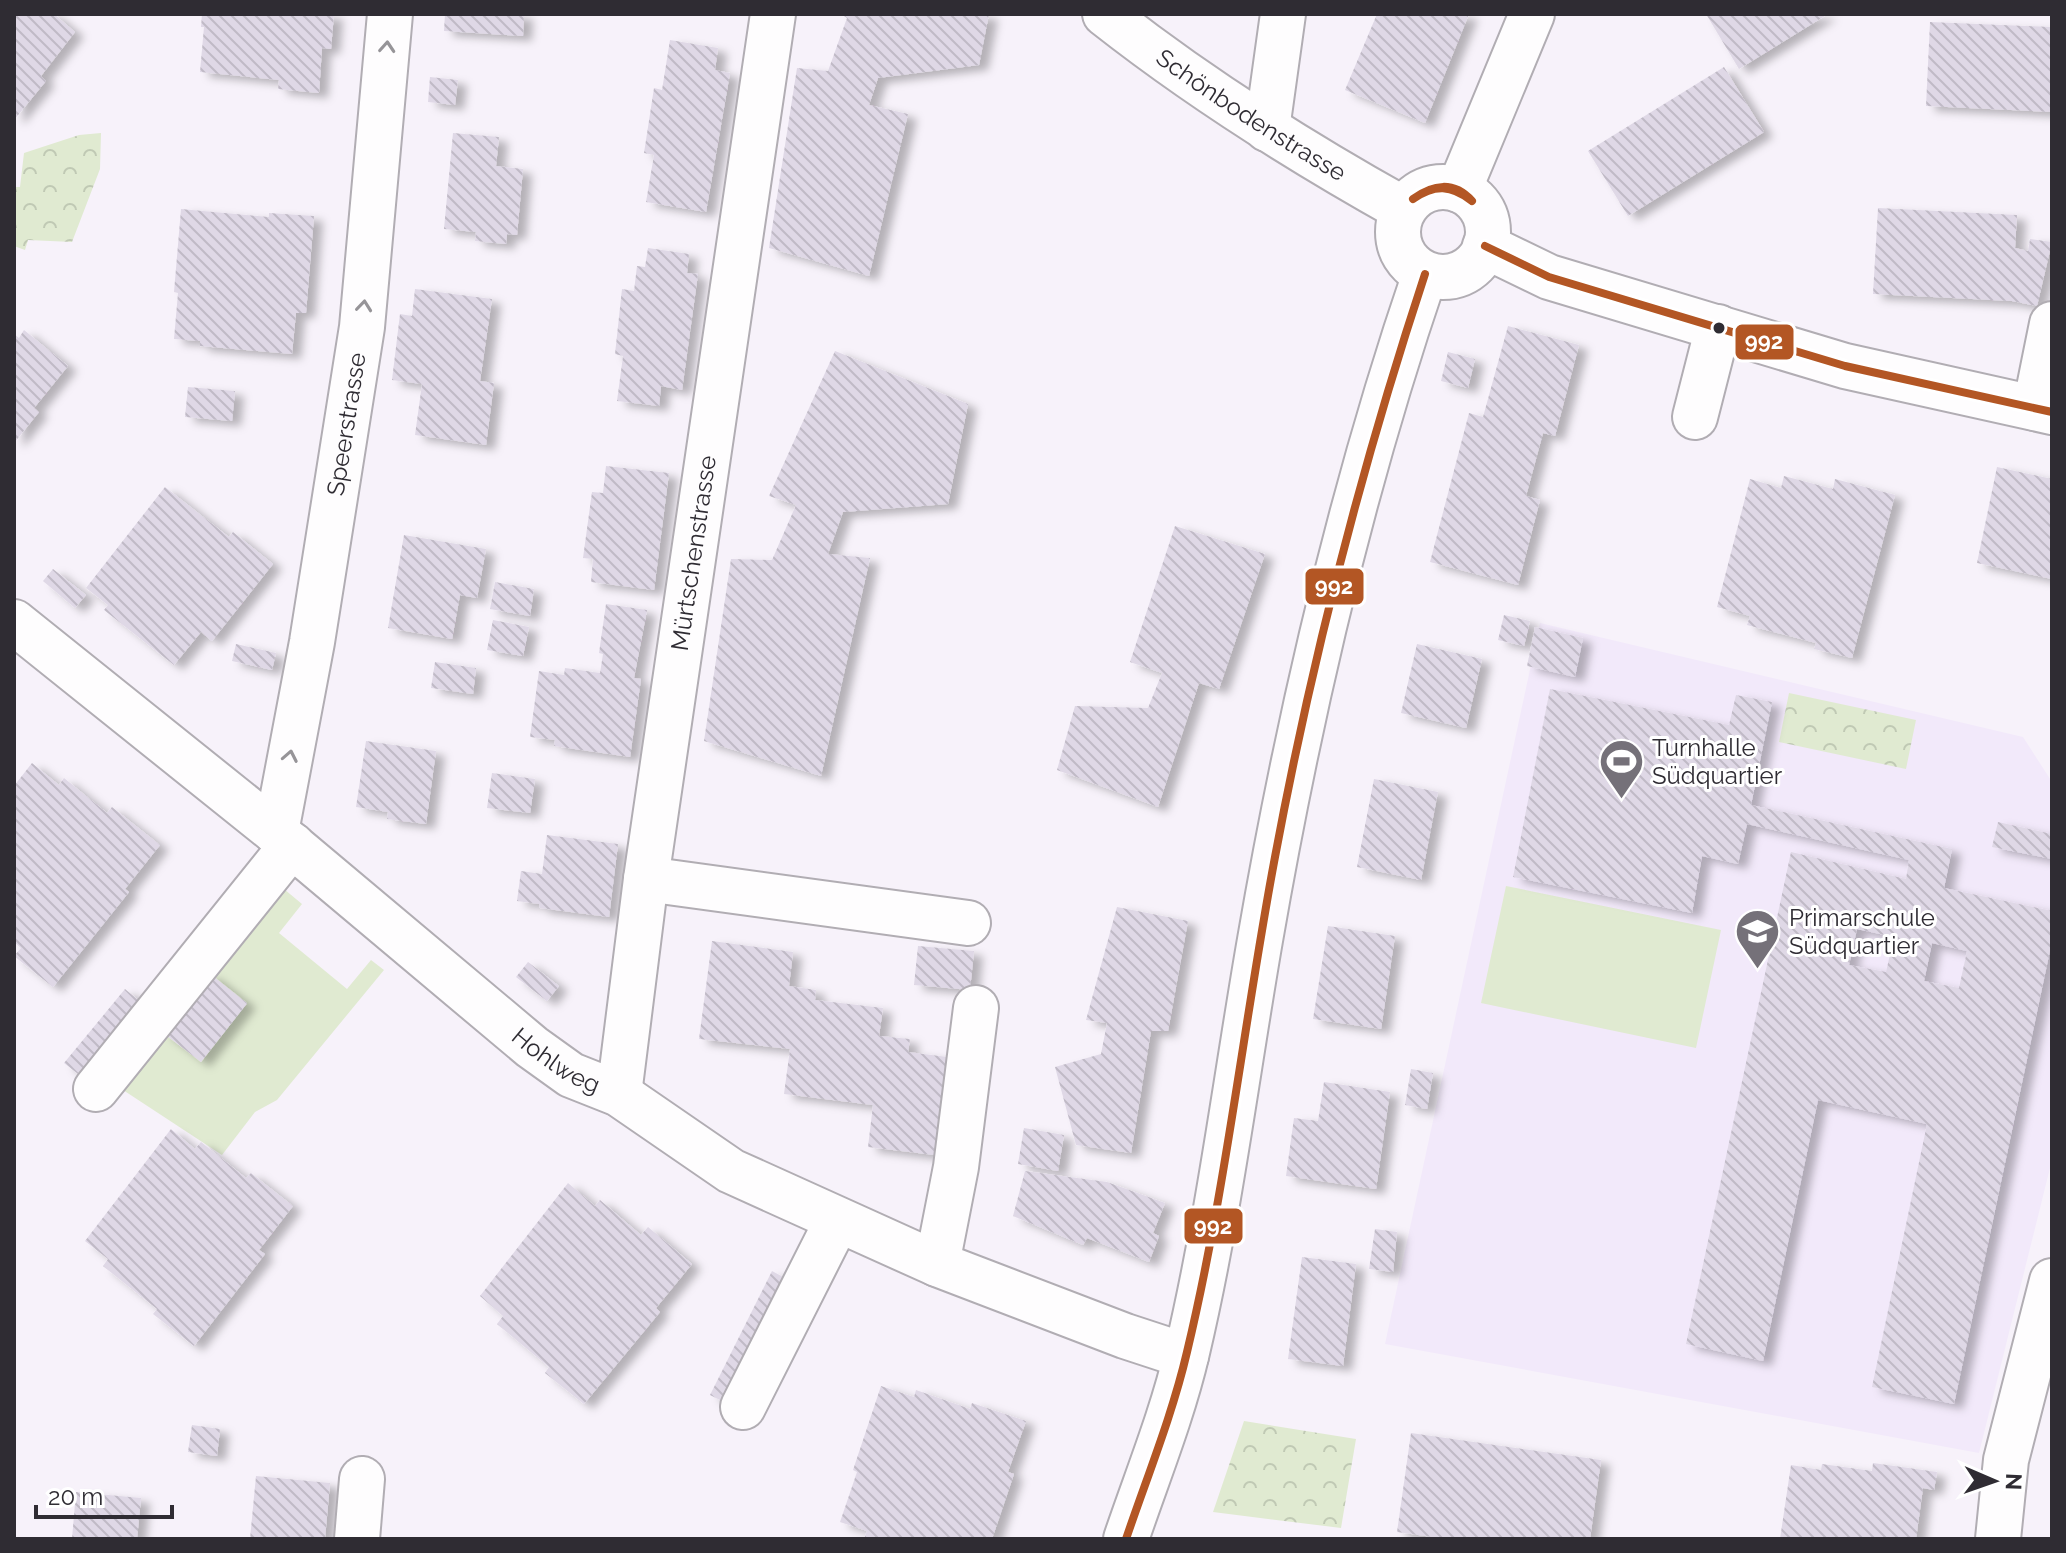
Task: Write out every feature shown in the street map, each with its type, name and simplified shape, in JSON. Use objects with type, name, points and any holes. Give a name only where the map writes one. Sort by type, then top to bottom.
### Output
[{"type":"street","name":"Speerstrasse","points":[[284,839],[362,327],[390,14]]},
{"type":"street","name":"Mürtschenstrasse","points":[[619,1094],[646,879],[773,14]]},
{"type":"street","name":"Schönbodenstrasse","points":[[1105,14],[1174,68],[1267,129],[1403,209]]},
{"type":"street","points":[[1267,129],[1283,14]]},
{"type":"street","points":[[1459,190],[1532,14]]},
{"type":"street","points":[[1444,187],[1459,190],[1474,199],[1484,213],[1488,230],[1485,246],[1476,262],[1462,273],[1443,277],[1425,274],[1410,263],[1400,247],[1397,228],[1403,209],[1414,197],[1428,189],[1444,187]]},
{"type":"street","points":[[1485,246],[1549,277],[1845,366],[2043,410],[2052,324]]},
{"type":"street","points":[[1126,1539],[1186,1356],[1214,1229],[1260,939],[1323,623],[1405,332],[1425,274]]},
{"type":"street","points":[[1695,417],[1718,327]]},
{"type":"street","name":"Hohlweg","points":[[14,622],[284,839],[532,1047],[571,1075],[619,1094],[731,1171],[837,1221],[937,1264],[1186,1356]]},
{"type":"street","points":[[96,1089],[284,839]]},
{"type":"street","points":[[646,879],[968,923]]},
{"type":"street","points":[[937,1264],[956,1167],[976,1008]]},
{"type":"street","points":[[743,1407],[837,1221]]},
{"type":"street","points":[[1998,1539],[2006,1460],[2052,1281]]},
{"type":"street","points":[[357,1539],[362,1479]]},
{"type":"shaded area","name":"Primarschule Südquartier","points":[[1540,623],[2023,737],[2052,782],[2052,1160],[1979,1453],[1385,1344]]},
{"type":"green space","points":[[101,133],[100,169],[72,242],[28,240],[25,250],[14,246],[14,187],[20,187],[24,153],[79,135]]},
{"type":"green space","points":[[1789,693],[1916,720],[1906,769],[1779,742]]},
{"type":"green space","points":[[1506,886],[1721,930],[1696,1048],[1481,1003]]},
{"type":"green space","points":[[284,889],[302,904],[279,933],[347,989],[371,960],[384,970],[277,1100],[255,1112],[222,1155],[123,1090],[166,1035],[201,1062],[247,1004],[209,973]]},
{"type":"green space","points":[[1244,1421],[1356,1439],[1341,1528],[1213,1512]]},
{"type":"building","points":[[14,14],[54,14],[75,32],[41,76],[46,81],[14,120]]},
{"type":"building","points":[[202,14],[334,14],[331,49],[322,48],[319,93],[278,89],[279,80],[200,72],[204,27],[201,27]]},
{"type":"building","points":[[445,14],[524,14],[523,36],[444,31]]},
{"type":"building","points":[[841,14],[989,14],[979,65],[878,78],[869,105],[908,114],[869,276],[769,248],[797,68],[828,71],[847,18]]},
{"type":"building","points":[[1377,14],[1469,14],[1425,123],[1345,90]]},
{"type":"building","points":[[1706,14],[1828,14],[1739,69]]},
{"type":"building","points":[[1930,22],[2052,27],[2052,112],[1926,106]]},
{"type":"building","points":[[670,40],[718,48],[715,70],[730,73],[706,212],[646,202],[654,155],[644,153],[654,88],[662,90]]},
{"type":"building","points":[[1724,67],[1764,132],[1628,216],[1588,151]]},
{"type":"building","points":[[430,77],[458,80],[455,105],[428,102]]},
{"type":"building","points":[[453,133],[499,137],[496,166],[523,169],[517,235],[507,234],[506,244],[475,241],[476,232],[444,229]]},
{"type":"building","points":[[1878,208],[2017,215],[2015,248],[2028,251],[2030,239],[2052,242],[2037,306],[2012,301],[1873,294]]},
{"type":"building","points":[[181,209],[269,217],[269,213],[314,216],[306,313],[296,313],[292,354],[200,346],[200,341],[174,339],[178,293],[174,292]]},
{"type":"building","points":[[648,248],[689,254],[687,273],[698,274],[682,390],[661,386],[659,406],[617,401],[623,356],[615,354],[622,289],[634,291],[637,266],[645,267]]},
{"type":"building","points":[[415,289],[492,299],[480,381],[494,383],[486,445],[415,435],[422,384],[392,380],[400,314],[412,316]]},
{"type":"building","points":[[1508,326],[1579,345],[1555,436],[1543,433],[1526,496],[1540,500],[1518,585],[1430,562],[1469,413],[1483,417]]},
{"type":"building","points":[[24,330],[68,366],[34,408],[39,412],[14,443],[14,334],[19,338]]},
{"type":"building","points":[[835,351],[968,404],[948,504],[843,512],[828,554],[870,558],[821,776],[704,741],[731,559],[772,560],[796,505],[769,496]]},
{"type":"building","points":[[1448,352],[1475,359],[1468,388],[1441,381]]},
{"type":"building","points":[[188,387],[235,391],[232,421],[185,417]]},
{"type":"building","points":[[606,466],[669,473],[654,590],[591,582],[593,559],[583,558],[592,492],[603,493]]},
{"type":"building","points":[[1997,467],[2052,479],[2052,579],[1977,563]]},
{"type":"building","points":[[1784,476],[1833,489],[1835,479],[1895,495],[1852,658],[1814,649],[1816,643],[1747,625],[1750,616],[1717,607],[1750,479],[1781,488]]},
{"type":"building","points":[[165,487],[229,537],[233,532],[273,564],[212,641],[201,632],[174,665],[104,610],[108,605],[86,588]]},
{"type":"building","points":[[1175,526],[1265,554],[1219,689],[1199,683],[1158,807],[1057,770],[1075,706],[1148,708],[1162,673],[1130,662]]},
{"type":"building","points":[[404,535],[486,549],[477,598],[460,595],[452,639],[388,628]]},
{"type":"building","points":[[53,569],[86,595],[75,608],[43,581]]},
{"type":"building","points":[[495,582],[534,589],[530,616],[490,609]]},
{"type":"building","points":[[606,604],[647,610],[634,678],[641,679],[630,757],[554,746],[555,740],[530,737],[539,671],[564,675],[565,668],[600,673],[603,654],[599,653]]},
{"type":"building","points":[[1504,615],[1530,621],[1524,646],[1498,640]]},
{"type":"building","points":[[493,620],[529,627],[523,656],[487,650]]},
{"type":"building","points":[[1535,627],[1583,638],[1575,677],[1527,666]]},
{"type":"building","points":[[236,644],[276,653],[272,670],[232,661]]},
{"type":"building","points":[[1417,644],[1482,659],[1466,728],[1401,713]]},
{"type":"building","points":[[435,662],[476,668],[473,694],[431,688]]},
{"type":"building","points":[[1550,689],[1729,725],[1736,695],[1772,702],[1751,805],[1952,849],[1944,888],[2052,911],[2052,941],[1954,1404],[1872,1387],[1927,1124],[1818,1100],[1763,1361],[1686,1344],[1791,852],[1906,879],[1909,860],[1747,824],[1738,864],[1702,856],[1692,913],[1513,877]],"holes":[[[1857,929],[1894,937],[1886,972],[1849,965]],[[1932,943],[1967,951],[1959,988],[1924,981]]]},
{"type":"building","points":[[366,741],[436,751],[426,824],[387,819],[388,812],[356,807]]},
{"type":"building","points":[[32,763],[59,785],[64,778],[107,813],[112,807],[160,845],[125,889],[129,892],[53,987],[14,956],[21,948],[14,942],[14,786]]},
{"type":"building","points":[[492,773],[535,779],[530,813],[487,808]]},
{"type":"building","points":[[1374,779],[1438,792],[1421,880],[1357,867]]},
{"type":"building","points":[[1998,822],[2052,834],[2052,859],[1992,847]]},
{"type":"building","points":[[547,835],[618,844],[609,917],[540,908],[539,904],[517,901],[521,871],[542,874]]},
{"type":"building","points":[[1117,907],[1188,921],[1168,1031],[1151,1031],[1131,1153],[1076,1145],[1055,1067],[1101,1054],[1107,1023],[1086,1020]]},
{"type":"building","points":[[1328,926],[1395,936],[1381,1029],[1313,1019]]},
{"type":"building","points":[[712,941],[793,952],[789,986],[816,990],[815,1000],[883,1008],[879,1036],[910,1039],[908,1052],[963,1059],[951,1157],[868,1147],[873,1105],[784,1094],[790,1049],[699,1039]]},
{"type":"building","points":[[918,946],[974,951],[970,990],[914,985]]},
{"type":"building","points":[[528,962],[559,986],[547,1001],[516,977]]},
{"type":"building","points":[[209,973],[247,1003],[201,1062],[162,1032]]},
{"type":"building","points":[[125,989],[143,1004],[82,1077],[64,1063]]},
{"type":"building","points":[[1411,1069],[1433,1073],[1427,1109],[1405,1105]]},
{"type":"building","points":[[1324,1082],[1390,1092],[1376,1189],[1286,1176],[1294,1118],[1318,1121]]},
{"type":"building","points":[[1024,1128],[1064,1135],[1058,1171],[1018,1164]]},
{"type":"building","points":[[171,1129],[195,1149],[201,1142],[246,1178],[251,1173],[293,1206],[259,1250],[265,1254],[194,1346],[153,1314],[157,1309],[103,1266],[108,1259],[85,1241]]},
{"type":"building","points":[[1025,1171],[1107,1182],[1165,1203],[1153,1233],[1159,1236],[1149,1262],[1087,1238],[1083,1245],[1013,1216]]},
{"type":"building","points":[[568,1183],[595,1206],[600,1200],[641,1235],[648,1227],[692,1264],[656,1308],[660,1312],[584,1404],[545,1373],[549,1367],[497,1324],[503,1316],[480,1296]]},
{"type":"building","points":[[1375,1229],[1397,1232],[1393,1272],[1369,1269]]},
{"type":"building","points":[[1302,1257],[1356,1264],[1343,1366],[1288,1359]]},
{"type":"building","points":[[772,1271],[785,1278],[724,1402],[710,1395]]},
{"type":"building","points":[[881,1386],[914,1397],[916,1390],[970,1409],[972,1403],[1026,1421],[1008,1472],[1014,1474],[992,1539],[864,1539],[867,1531],[840,1522],[857,1472],[853,1470]]},
{"type":"building","points":[[192,1425],[220,1429],[217,1456],[188,1452]]},
{"type":"building","points":[[1411,1433],[1601,1460],[1590,1539],[1447,1539],[1397,1532]]},
{"type":"building","points":[[1873,1463],[1937,1472],[1934,1490],[1923,1488],[1916,1539],[1780,1539],[1791,1465],[1821,1470],[1822,1464],[1872,1471]]},
{"type":"building","points":[[256,1476],[330,1483],[325,1539],[250,1539]]},
{"type":"building","points":[[76,1492],[141,1498],[137,1539],[72,1539]]},
{"type":"transit line","name":"992","points":[[1413,199],[1428,190],[1443,187],[1458,190],[1472,201]]},
{"type":"transit line","name":"992","points":[[1413,199],[1443,188],[1472,201]]},
{"type":"transit line","name":"992","points":[[1485,246],[1549,277],[1845,366],[2052,412]]},
{"type":"transit line","name":"992","points":[[1126,1539],[1174,1400],[1201,1291],[1275,857],[1322,636],[1380,418],[1425,274]]},
{"type":"place","name":"Turnhalle Südquartier","points":[[1621,801]]},
{"type":"place","name":"Primarschule Südquartier","points":[[1758,971]]}]
